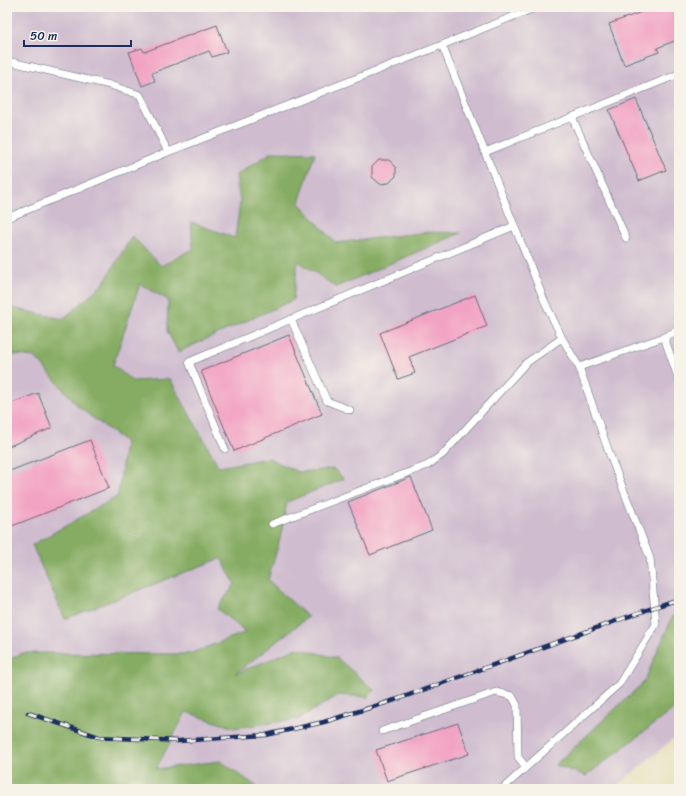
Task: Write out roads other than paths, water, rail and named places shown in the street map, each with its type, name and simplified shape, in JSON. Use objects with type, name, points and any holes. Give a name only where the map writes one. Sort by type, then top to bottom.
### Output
[{"type":"lane","points":[[7,218],[168,152],[537,7]]},
{"type":"lane","points":[[442,45],[544,300],[562,338],[579,367],[611,458],[650,558],[656,624],[619,684],[502,789]]},
{"type":"lane","points":[[7,61],[110,85],[140,95],[168,152]]},
{"type":"lane","points":[[485,152],[679,74]]},
{"type":"lane","points":[[572,117],[626,238]]},
{"type":"lane","points":[[225,449],[189,362],[514,226]]},
{"type":"lane","points":[[291,319],[327,401],[350,410]]},
{"type":"lane","points":[[579,367],[679,330]]},
{"type":"lane","points":[[664,336],[679,380]]},
{"type":"lane","points":[[272,524],[428,465],[443,454],[526,363],[562,338]]},
{"type":"lane","points":[[382,731],[496,692],[512,696],[517,705],[518,757],[526,767]]},
{"type":"railway","points":[[28,713],[99,737],[179,741],[266,735],[324,722],[395,700],[679,599]]}]
